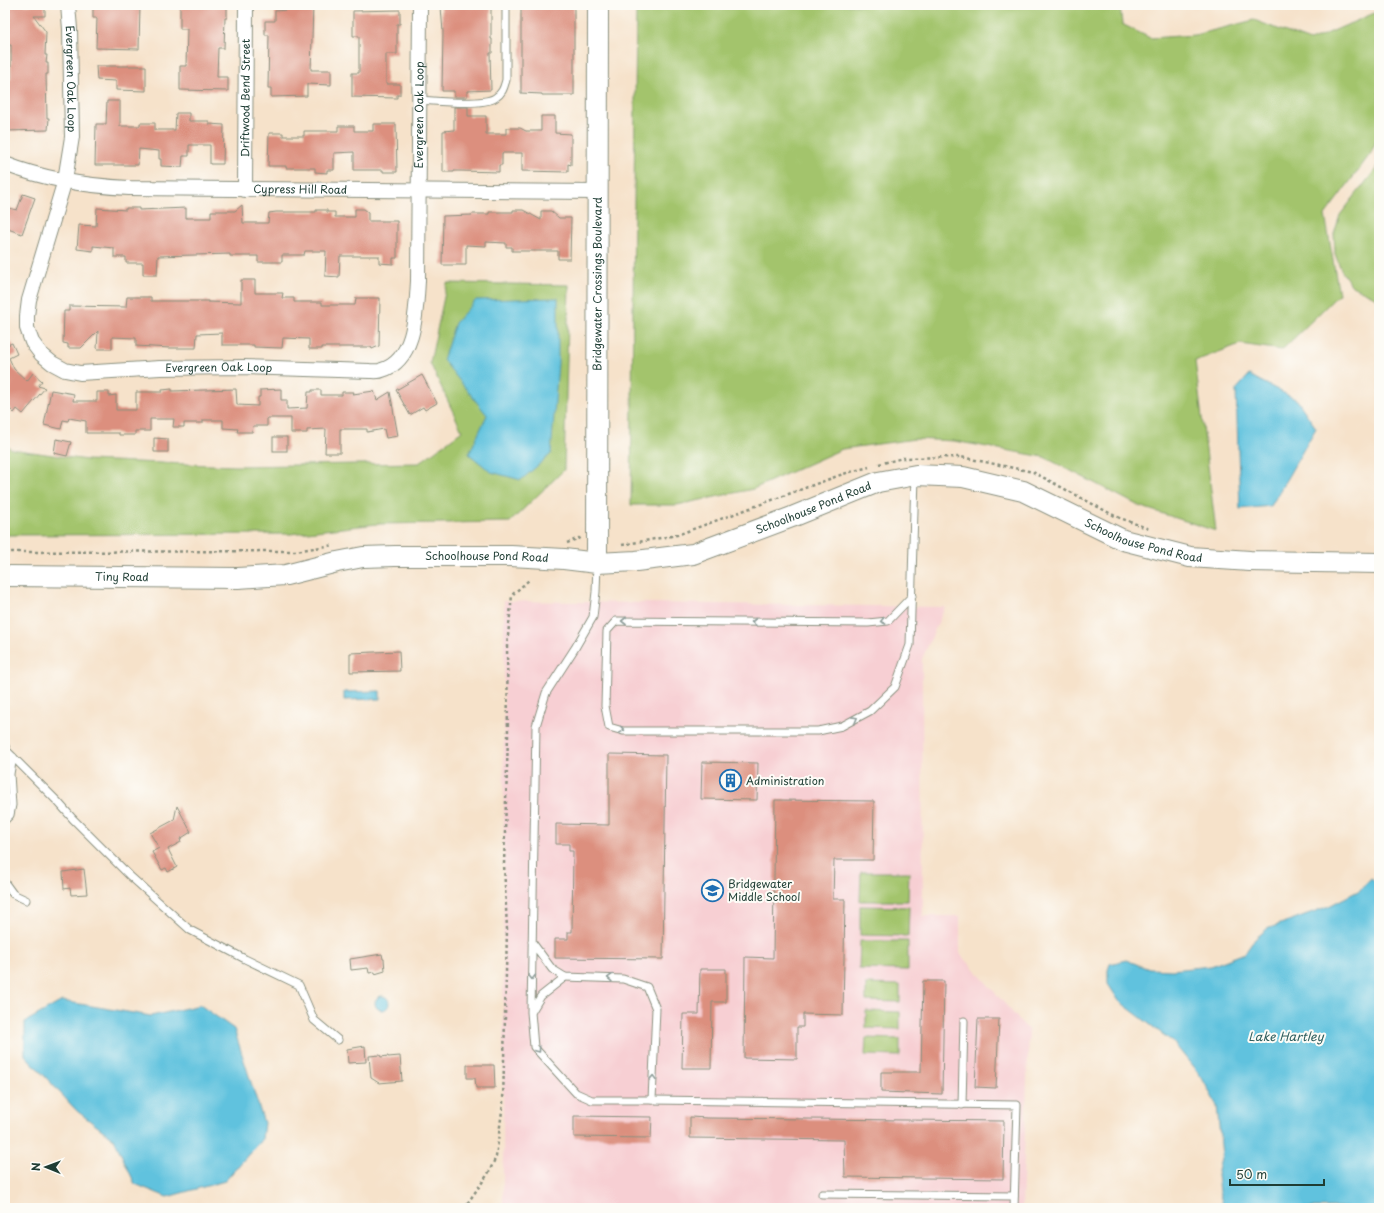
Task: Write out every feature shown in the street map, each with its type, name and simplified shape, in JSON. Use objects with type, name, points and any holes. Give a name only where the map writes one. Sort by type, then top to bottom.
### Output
[{"type":"street","name":"Evergreen Oak Loop","points":[[68,5],[70,29],[72,137],[65,180],[28,300],[27,328],[32,342],[41,354],[52,364],[65,370],[80,373],[160,368],[243,367],[382,371],[394,365],[403,356],[408,346],[416,310],[418,281],[420,5]]},
{"type":"street","name":"Driftwood Bend Street","points":[[246,5],[246,190]]},
{"type":"street","name":"Bridgewater Crossings Boulevard","points":[[597,555],[598,5]]},
{"type":"street","name":"Cypress Hill Road","points":[[5,164],[65,180],[101,186],[129,188],[598,192]]},
{"type":"street","name":"Schoolhouse Pond Road","points":[[238,578],[286,575],[363,557],[511,556],[564,559],[597,555],[636,561],[693,554],[792,518],[878,482],[916,475],[962,477],[1024,491],[1123,540],[1190,557],[1250,561],[1379,563]]},
{"type":"street","name":"Tiny Road","points":[[5,576],[238,578]]},
{"type":"lane","points":[[420,100],[483,102],[495,98],[503,90],[506,80],[506,5]]},
{"type":"lane","points":[[912,596],[888,621],[868,623],[616,621],[607,631],[605,706],[609,727],[623,731],[818,731],[842,726],[870,711],[894,687],[910,645],[912,596],[916,475]]},
{"type":"lane","points":[[597,555],[596,592],[593,617],[546,693],[536,726],[531,1012],[534,1047],[576,1093],[592,1100],[962,1104],[1016,1106],[1014,1208]]},
{"type":"lane","points":[[5,746],[13,757],[58,802],[72,819],[130,876],[190,930],[299,985],[314,1020],[338,1040]]},
{"type":"lane","points":[[5,820],[10,815],[12,805],[10,774],[13,757]]},
{"type":"lane","points":[[5,883],[12,894],[26,900]]},
{"type":"lane","points":[[532,942],[552,969],[565,977],[623,979],[647,987],[656,1009],[652,1100]]},
{"type":"lane","points":[[531,1012],[541,996],[565,977]]},
{"type":"lane","points":[[962,1104],[964,1021]]},
{"type":"lane","points":[[822,1194],[1014,1196]]},
{"type":"path","points":[[564,544],[579,538],[597,555],[616,546],[677,535],[843,474],[903,458],[961,457],[1033,472],[1116,516],[1152,530]]},
{"type":"path","points":[[5,552],[295,551],[334,545]]},
{"type":"path","points":[[464,1208],[488,1174],[496,1158],[503,1103],[507,929],[504,864],[508,736],[507,646],[512,595],[529,580]]},
{"type":"shaded area","name":"Bridgewater Middle School","points":[[504,601],[945,607],[922,659],[923,916],[960,916],[960,953],[1029,1031],[1022,1208],[503,1208]]},
{"type":"green space","points":[[636,5],[1120,5],[1122,24],[1150,38],[1195,35],[1254,20],[1310,41],[1379,11],[1379,134],[1371,153],[1325,215],[1339,294],[1282,350],[1240,344],[1195,361],[1216,531],[1139,506],[1044,457],[954,441],[915,439],[842,449],[753,489],[677,505],[631,505]]},
{"type":"green space","points":[[1379,165],[1379,299],[1352,286],[1342,272],[1335,254],[1334,234],[1340,215]]},
{"type":"green space","points":[[447,283],[569,285],[564,470],[510,522],[377,524],[290,534],[5,535],[5,443],[11,449],[87,460],[236,466],[419,463],[462,431],[430,363]]},
{"type":"green space","points":[[861,872],[909,872],[908,901],[860,901]]},
{"type":"green space","points":[[860,906],[909,907],[908,936],[860,935]]},
{"type":"green space","points":[[860,941],[908,941],[908,970],[859,969]]},
{"type":"green space","points":[[866,984],[900,985],[900,1002],[866,1001]]},
{"type":"green space","points":[[866,1011],[900,1012],[900,1029],[866,1028]]},
{"type":"green space","points":[[866,1038],[900,1039],[900,1056],[865,1055]]},
{"type":"water","points":[[558,298],[558,363],[551,454],[521,480],[491,472],[469,454],[487,415],[443,360],[455,323],[476,300]]},
{"type":"water","points":[[1249,375],[1297,400],[1316,428],[1271,506],[1240,509],[1236,390]]},
{"type":"water","points":[[380,691],[380,699],[344,700],[344,692]]},
{"type":"water","name":"Lake Hartley","points":[[1371,878],[1379,884],[1379,1208],[1224,1208],[1219,1192],[1217,1175],[1222,1155],[1217,1106],[1202,1078],[1173,1042],[1119,1001],[1108,984],[1108,970],[1110,964],[1126,960],[1149,969],[1172,970],[1211,966],[1245,953],[1255,939],[1267,929],[1329,906],[1360,890]]},
{"type":"water","points":[[379,996],[385,996],[389,1000],[389,1006],[385,1010],[379,1010],[375,1006],[375,1000]]},
{"type":"water","points":[[62,1001],[151,1016],[200,1005],[234,1029],[264,1123],[262,1139],[225,1181],[167,1197],[135,1184],[114,1139],[77,1111],[25,1055],[25,1022]]},
{"type":"building","points":[[45,5],[45,16],[34,16],[46,32],[45,55],[47,55],[46,63],[48,63],[48,74],[46,74],[47,118],[49,118],[48,130],[5,131],[5,107],[8,107],[9,79],[11,78],[11,45],[8,45],[8,17],[5,17],[5,6]]},
{"type":"building","points":[[93,5],[140,5],[139,49],[96,48],[97,18],[93,18]]},
{"type":"building","points":[[180,5],[227,5],[224,48],[218,48],[217,77],[228,77],[228,91],[180,90],[180,66],[186,66],[187,29],[180,29]]},
{"type":"building","points":[[287,5],[313,5],[311,70],[331,70],[331,85],[307,84],[307,96],[271,97],[271,88],[268,88],[269,35],[265,35],[265,21],[275,21],[275,11],[287,10]]},
{"type":"building","points":[[446,5],[491,5],[491,90],[467,91],[467,97],[454,97],[454,91],[442,91],[443,32],[441,7],[446,7]]},
{"type":"building","points":[[521,5],[574,5],[574,95],[542,95],[521,93]]},
{"type":"building","points":[[400,10],[400,24],[397,24],[397,54],[386,54],[386,84],[400,84],[400,95],[397,95],[397,98],[352,97],[352,73],[359,73],[359,36],[353,36],[353,11]]},
{"type":"building","points":[[96,66],[146,66],[146,91],[116,90],[116,81],[97,80]]},
{"type":"building","points":[[107,101],[120,101],[120,126],[140,126],[140,123],[155,123],[155,130],[175,130],[176,113],[189,113],[189,121],[209,121],[209,124],[224,125],[223,164],[210,164],[210,145],[189,145],[189,156],[183,156],[182,167],[161,166],[159,151],[139,149],[138,165],[95,165],[96,124],[106,124]]},
{"type":"building","points":[[454,107],[468,107],[468,116],[486,116],[486,134],[506,134],[506,128],[520,128],[526,131],[541,131],[541,116],[555,116],[555,133],[571,134],[571,165],[568,164],[568,172],[522,171],[522,153],[502,153],[502,165],[499,165],[499,172],[443,172],[443,131],[454,130]]},
{"type":"building","points":[[373,124],[396,124],[397,172],[383,172],[383,170],[354,170],[354,152],[334,153],[334,170],[327,170],[327,173],[315,172],[315,168],[286,168],[286,166],[268,166],[269,133],[283,133],[283,136],[304,136],[304,131],[338,131],[338,126],[354,126],[354,131],[373,131]]},
{"type":"building","points":[[23,194],[35,198],[22,234],[5,228],[5,207],[17,210]]},
{"type":"building","points":[[242,205],[243,223],[268,223],[269,213],[276,212],[316,212],[316,210],[327,210],[327,212],[335,212],[335,217],[355,217],[355,209],[364,209],[368,212],[368,221],[397,221],[397,258],[393,258],[393,264],[379,263],[379,256],[340,256],[339,277],[325,276],[326,251],[305,251],[304,255],[282,255],[282,262],[258,262],[258,256],[230,256],[230,254],[158,256],[157,275],[143,275],[143,263],[126,263],[126,257],[114,257],[114,248],[93,246],[93,251],[77,249],[79,225],[96,226],[97,208],[126,210],[126,208],[139,208],[139,210],[186,208],[186,218],[211,218],[211,211],[235,211]]},
{"type":"building","points":[[513,210],[523,210],[541,220],[541,211],[551,211],[559,218],[571,218],[570,259],[558,259],[558,251],[512,251],[512,247],[506,247],[506,243],[486,242],[486,246],[466,245],[466,265],[442,265],[443,216],[489,214],[489,212],[513,212]]},
{"type":"building","points":[[241,280],[255,280],[255,293],[283,293],[282,298],[294,298],[294,302],[322,302],[322,305],[355,305],[356,298],[380,298],[379,346],[372,349],[371,347],[322,347],[322,349],[309,349],[309,339],[283,338],[282,348],[254,347],[254,345],[222,345],[222,333],[197,334],[196,348],[136,346],[136,338],[112,337],[112,349],[97,349],[98,331],[81,348],[68,348],[68,344],[63,343],[64,311],[69,311],[69,306],[126,307],[127,297],[151,297],[151,301],[208,301],[241,303]]},
{"type":"building","points":[[12,343],[17,354],[9,358],[14,369],[27,381],[33,373],[42,381],[38,386],[45,388],[23,414],[17,409],[14,413],[5,404],[5,346]]},
{"type":"building","points":[[422,375],[437,403],[425,410],[423,407],[410,415],[396,390]]},
{"type":"building","points":[[172,389],[172,391],[236,389],[237,405],[258,406],[260,390],[281,389],[281,400],[287,400],[287,409],[307,408],[308,392],[312,392],[312,390],[321,390],[321,395],[342,395],[342,392],[354,392],[353,394],[374,391],[377,400],[390,392],[398,436],[386,438],[384,429],[367,432],[367,429],[340,429],[340,453],[325,453],[326,429],[307,430],[307,433],[291,433],[291,418],[267,418],[267,426],[253,426],[252,432],[237,432],[238,429],[223,428],[223,420],[203,420],[203,423],[184,423],[184,427],[173,427],[174,419],[150,419],[150,431],[135,431],[135,435],[119,435],[119,433],[86,433],[86,421],[69,418],[68,421],[63,420],[61,429],[44,425],[51,390],[74,394],[73,401],[97,401],[97,392],[109,392],[109,396],[116,395],[116,410],[136,410],[136,392],[162,392],[162,390]]},
{"type":"building","points":[[273,437],[287,437],[287,451],[273,451]]},
{"type":"building","points":[[154,438],[168,439],[168,452],[154,452]]},
{"type":"building","points":[[56,439],[71,442],[67,456],[54,453]]},
{"type":"building","points":[[399,651],[400,671],[350,672],[350,653]]},
{"type":"building","points":[[609,754],[666,755],[663,959],[555,958],[555,939],[568,939],[568,932],[572,932],[573,851],[569,851],[569,844],[556,844],[556,824],[609,825]]},
{"type":"building","name":"Administration","points":[[702,762],[758,763],[757,800],[701,799]]},
{"type":"building","points":[[775,800],[874,801],[873,860],[834,860],[833,899],[845,899],[843,1015],[803,1014],[803,1027],[797,1027],[797,1059],[744,1058],[745,957],[773,958]]},
{"type":"building","points":[[177,806],[191,832],[180,839],[181,842],[168,849],[177,867],[168,872],[166,868],[162,870],[152,852],[159,848],[150,833],[174,820]]},
{"type":"building","points":[[84,869],[87,894],[71,895],[70,888],[64,889],[63,872]]},
{"type":"building","points":[[382,954],[385,971],[375,974],[375,972],[369,973],[368,968],[351,970],[350,959]]},
{"type":"building","points":[[700,969],[726,969],[726,1002],[712,1002],[711,1068],[682,1068],[683,1014],[699,1014]]},
{"type":"building","points":[[923,981],[944,981],[942,1094],[881,1092],[881,1072],[921,1072]]},
{"type":"building","points":[[978,1019],[999,1019],[996,1088],[975,1087]]},
{"type":"building","points":[[365,1046],[366,1062],[348,1063],[347,1049]]},
{"type":"building","points":[[380,1055],[381,1057],[400,1056],[402,1081],[379,1083],[371,1078],[369,1056]]},
{"type":"building","points":[[467,1065],[494,1065],[495,1088],[476,1088],[475,1078],[467,1078]]},
{"type":"building","points":[[574,1116],[652,1117],[651,1138],[574,1137]]},
{"type":"building","points":[[690,1117],[1004,1121],[1003,1179],[845,1177],[844,1140],[690,1138]]},
{"type":"place","name":"Administration","points":[[730,781]]},
{"type":"place","name":"Bridgewater Middle School","points":[[713,890]]}]
